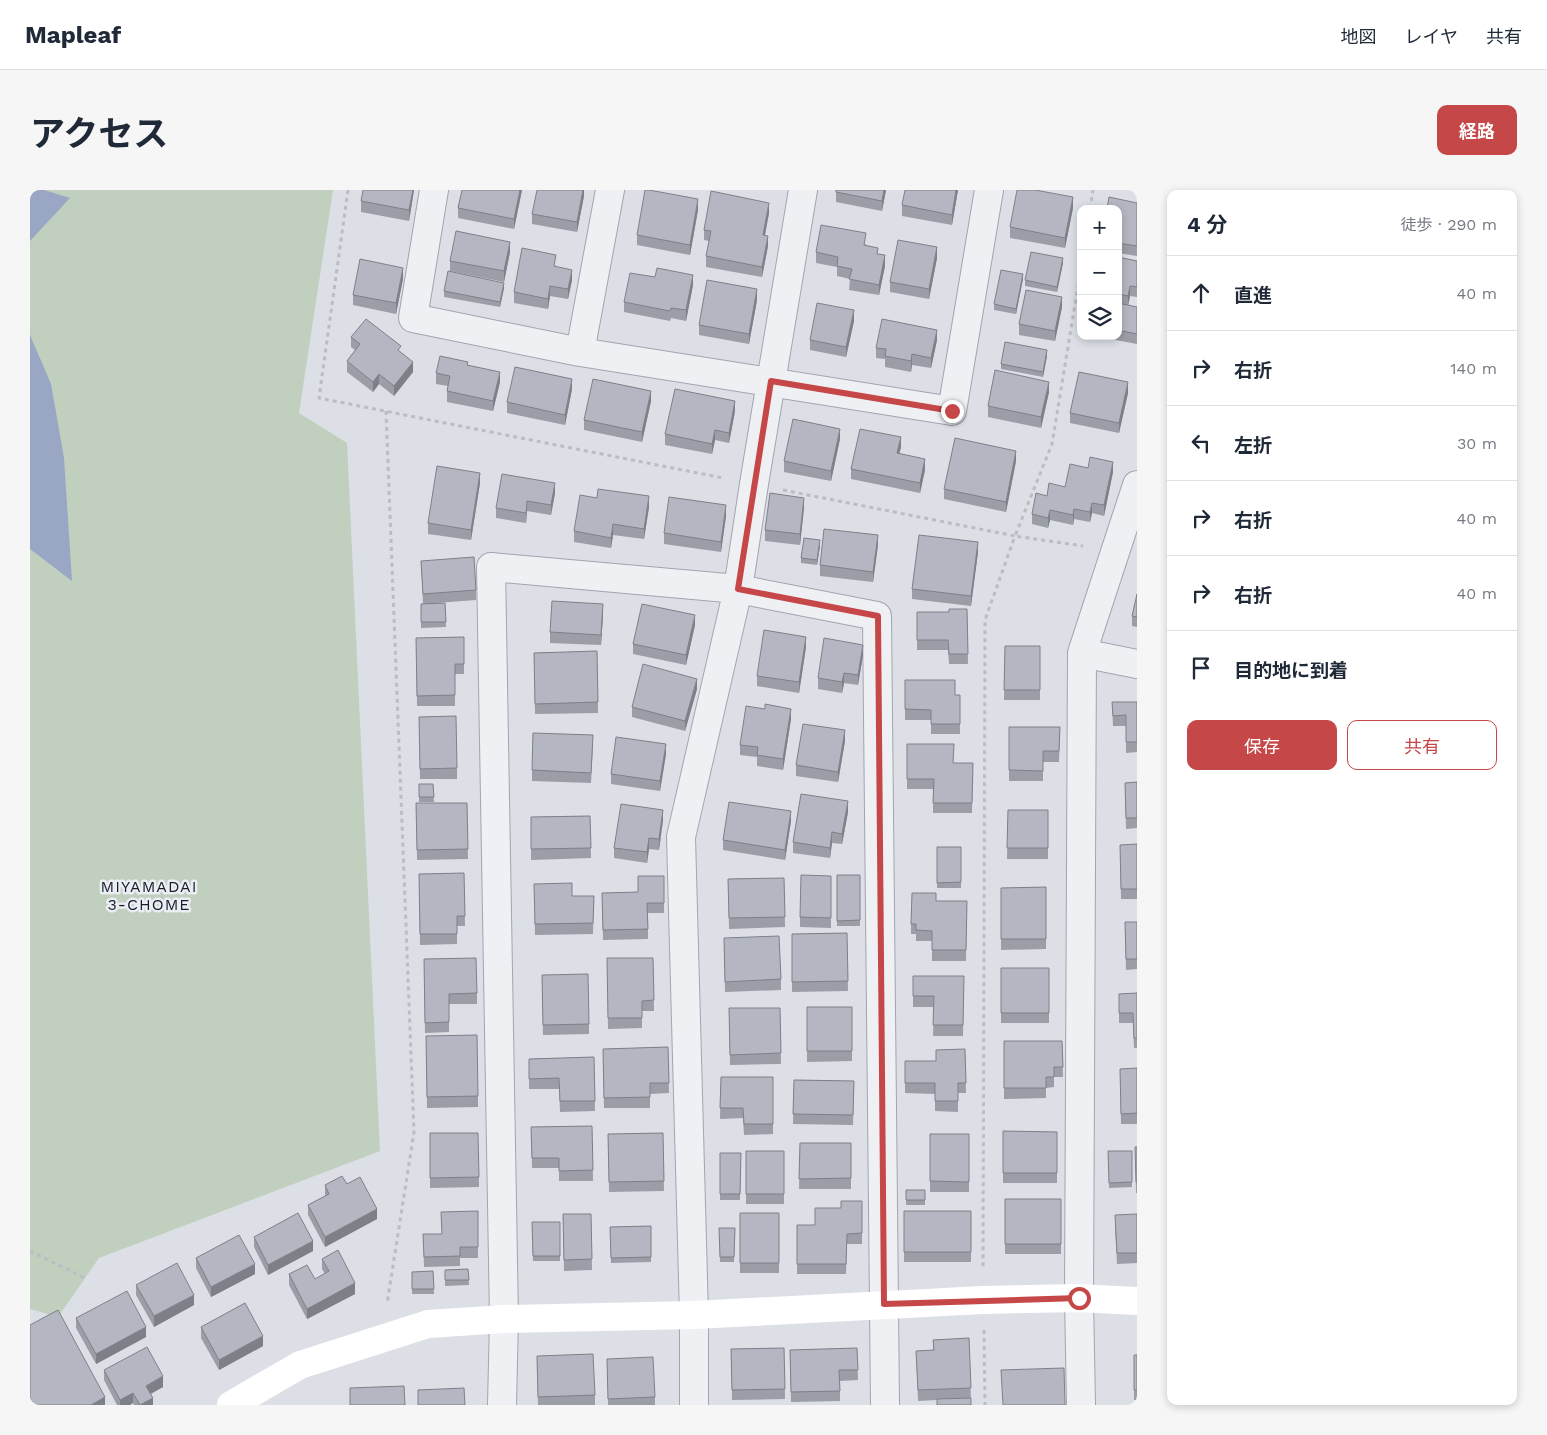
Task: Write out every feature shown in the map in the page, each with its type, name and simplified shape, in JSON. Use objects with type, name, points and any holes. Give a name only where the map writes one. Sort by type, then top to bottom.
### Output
[{"type":"street","points":[[434,190],[413,318],[580,352],[952,411],[989,190]]},
{"type":"street","points":[[580,352],[610,190]]},
{"type":"street","points":[[694,1405],[694,1315],[681,837],[738,589],[803,190]]},
{"type":"street","points":[[1081,1405],[1079,1298],[1082,653],[1137,486]]},
{"type":"street","points":[[502,1405],[504,1318],[491,567],[738,589],[878,616],[885,1405]]},
{"type":"street","points":[[1082,653],[1137,664]]},
{"type":"street","points":[[231,1405],[300,1365],[428,1324],[504,1318],[694,1315],[983,1300],[1079,1298],[1137,1301]]},
{"type":"path","points":[[348,190],[319,398],[1015,536],[1117,551]]},
{"type":"path","points":[[1091,205],[1093,190]]},
{"type":"path","points":[[985,1405],[983,1300],[985,620],[1015,536],[1052,444],[1077,292]]},
{"type":"path","points":[[382,1339],[414,1132],[386,411]]},
{"type":"path","points":[[30,1251],[85,1278]]},
{"type":"green space","points":[[30,190],[333,190],[299,413],[347,443],[380,1151],[99,1258],[58,1317],[30,1309]]},
{"type":"water","points":[[30,190],[44,190],[70,198],[30,241]]},
{"type":"water","points":[[30,335],[51,384],[64,458],[72,581],[30,549]]},
{"type":"building","points":[[363,190],[413,190],[409,210],[361,201]]},
{"type":"building","points":[[462,190],[520,190],[514,219],[458,208]]},
{"type":"building","points":[[537,190],[583,190],[577,222],[532,214]]},
{"type":"building","points":[[645,190],[698,199],[690,245],[637,235]]},
{"type":"building","points":[[836,190],[884,190],[882,201],[836,192]]},
{"type":"building","points":[[905,190],[956,190],[952,215],[902,205]]},
{"type":"building","points":[[1017,190],[1035,190],[1073,197],[1065,238],[1010,227]]},
{"type":"building","points":[[711,191],[769,203],[763,235],[768,236],[762,267],[706,256],[711,231],[704,230]]},
{"type":"building","points":[[1109,197],[1137,203],[1137,246],[1122,244],[1122,205],[1108,205]]},
{"type":"building","points":[[821,225],[866,233],[864,245],[878,248],[877,254],[885,255],[879,285],[849,279],[852,269],[837,266],[838,257],[816,252]]},
{"type":"building","points":[[456,231],[510,242],[504,271],[450,261]]},
{"type":"building","points":[[898,240],[937,247],[929,289],[890,282]]},
{"type":"building","points":[[522,248],[556,255],[554,266],[572,270],[568,289],[550,286],[548,299],[514,292]]},
{"type":"building","points":[[1031,252],[1063,258],[1057,287],[1025,280]]},
{"type":"building","points":[[1122,258],[1137,261],[1137,287],[1130,286],[1128,296],[1122,295]]},
{"type":"building","points":[[360,259],[403,268],[396,303],[353,295]]},
{"type":"building","points":[[657,268],[693,275],[686,310],[671,308],[670,311],[624,302],[630,273],[655,277]]},
{"type":"building","points":[[1001,270],[1023,274],[1016,309],[994,304]]},
{"type":"building","points":[[448,271],[504,283],[500,302],[444,291]]},
{"type":"building","points":[[707,280],[757,289],[749,334],[699,325]]},
{"type":"building","points":[[1026,290],[1062,297],[1055,331],[1019,324]]},
{"type":"building","points":[[817,303],[854,310],[846,347],[810,340]]},
{"type":"building","points":[[1122,304],[1137,307],[1137,334],[1122,331]]},
{"type":"building","points":[[366,319],[401,346],[398,350],[413,362],[394,386],[379,374],[373,382],[347,361],[360,344],[351,337]]},
{"type":"building","points":[[882,319],[937,330],[931,358],[912,354],[911,361],[885,356],[886,349],[876,348]]},
{"type":"building","points":[[1005,342],[1047,350],[1043,372],[1001,364]]},
{"type":"building","points":[[440,356],[468,362],[467,365],[500,372],[493,401],[447,391],[450,376],[436,373]]},
{"type":"building","points":[[515,367],[572,379],[565,415],[507,402]]},
{"type":"building","points":[[995,370],[1049,382],[1041,417],[988,406]]},
{"type":"building","points":[[1079,372],[1128,382],[1119,423],[1070,413]]},
{"type":"building","points":[[593,379],[651,391],[642,432],[584,420]]},
{"type":"building","points":[[675,389],[735,401],[729,433],[715,430],[712,444],[665,434]]},
{"type":"building","points":[[793,419],[840,429],[831,471],[784,461]]},
{"type":"building","points":[[860,429],[901,437],[897,453],[925,459],[920,483],[851,469]]},
{"type":"building","points":[[955,438],[1016,451],[1006,502],[944,489]]},
{"type":"building","points":[[1090,457],[1113,462],[1104,505],[1092,503],[1090,512],[1074,509],[1073,515],[1050,510],[1048,518],[1032,514],[1036,493],[1047,496],[1049,483],[1065,487],[1070,464],[1088,468]]},
{"type":"building","points":[[437,466],[480,473],[471,530],[428,523]]},
{"type":"building","points":[[502,474],[555,483],[551,505],[527,501],[526,513],[496,508]]},
{"type":"building","points":[[598,489],[649,496],[644,529],[613,524],[611,538],[574,531],[580,495],[597,498]]},
{"type":"building","points":[[770,493],[804,498],[800,534],[765,530]]},
{"type":"building","points":[[669,497],[726,505],[721,542],[664,533]]},
{"type":"building","points":[[824,529],[878,535],[873,572],[820,565]]},
{"type":"building","points":[[919,535],[978,542],[971,596],[912,589]]},
{"type":"building","points":[[804,538],[820,540],[817,560],[801,558]]},
{"type":"building","points":[[474,557],[476,590],[423,594],[421,561]]},
{"type":"building","points":[[1137,594],[1137,617],[1132,616]]},
{"type":"building","points":[[552,601],[603,604],[601,635],[550,632]]},
{"type":"building","points":[[445,603],[446,622],[421,622],[421,604]]},
{"type":"building","points":[[642,604],[695,615],[686,655],[633,644]]},
{"type":"building","points":[[949,609],[967,609],[968,654],[949,654],[948,640],[917,640],[917,612],[949,612]]},
{"type":"building","points":[[764,630],[806,637],[799,682],[757,676]]},
{"type":"building","points":[[464,637],[464,664],[455,664],[455,695],[417,696],[416,638]]},
{"type":"building","points":[[824,638],[863,645],[858,675],[844,673],[842,682],[818,678]]},
{"type":"building","points":[[1005,646],[1040,646],[1040,690],[1004,690]]},
{"type":"building","points":[[597,651],[598,702],[535,704],[534,653]]},
{"type":"building","points":[[643,664],[697,679],[685,721],[632,707]]},
{"type":"building","points":[[905,680],[955,680],[955,695],[960,695],[960,724],[931,724],[931,710],[905,709]]},
{"type":"building","points":[[1112,702],[1137,702],[1137,742],[1126,742],[1126,715],[1113,716]]},
{"type":"building","points":[[765,704],[791,709],[783,759],[757,755],[758,747],[740,745],[746,706],[765,709]]},
{"type":"building","points":[[456,716],[457,768],[420,769],[419,717]]},
{"type":"building","points":[[803,724],[845,730],[838,772],[796,765]]},
{"type":"building","points":[[1009,727],[1060,727],[1059,751],[1043,751],[1043,771],[1009,770]]},
{"type":"building","points":[[533,733],[593,735],[591,773],[532,770]]},
{"type":"building","points":[[616,737],[666,744],[660,781],[611,774]]},
{"type":"building","points":[[907,744],[954,744],[953,763],[973,763],[972,803],[933,803],[934,779],[907,779]]},
{"type":"building","points":[[1137,782],[1137,818],[1126,818],[1125,783]]},
{"type":"building","points":[[419,784],[433,784],[434,797],[419,797]]},
{"type":"building","points":[[801,794],[848,801],[842,834],[832,832],[830,848],[793,842]]},
{"type":"building","points":[[729,802],[791,811],[785,850],[723,840]]},
{"type":"building","points":[[416,803],[467,803],[468,849],[417,850]]},
{"type":"building","points":[[621,804],[663,810],[659,839],[649,838],[647,852],[614,848]]},
{"type":"building","points":[[1008,810],[1048,810],[1048,848],[1007,848]]},
{"type":"building","points":[[590,816],[591,848],[531,849],[531,817]]},
{"type":"building","points":[[1137,844],[1137,889],[1121,889],[1120,845]]},
{"type":"building","points":[[937,847],[961,847],[961,882],[937,883]]},
{"type":"building","points":[[464,873],[465,916],[457,916],[457,934],[420,934],[419,874]]},
{"type":"building","points":[[801,875],[831,876],[831,918],[800,917]]},
{"type":"building","points":[[837,875],[860,875],[860,920],[837,921]]},
{"type":"building","points":[[638,876],[664,876],[664,903],[647,903],[648,929],[603,930],[602,893],[638,892]]},
{"type":"building","points":[[784,878],[785,917],[729,918],[728,879]]},
{"type":"building","points":[[572,883],[572,896],[594,896],[593,923],[535,924],[534,884]]},
{"type":"building","points":[[1046,887],[1046,939],[1001,939],[1001,888]]},
{"type":"building","points":[[912,893],[936,893],[936,901],[967,901],[966,950],[932,950],[932,931],[916,930],[916,924],[911,924]]},
{"type":"building","points":[[1125,922],[1137,922],[1137,959],[1126,959]]},
{"type":"building","points":[[847,933],[848,981],[792,982],[792,934]]},
{"type":"building","points":[[779,936],[781,979],[725,982],[724,938]]},
{"type":"building","points":[[476,958],[477,993],[449,994],[449,1022],[425,1023],[424,959]]},
{"type":"building","points":[[607,958],[653,958],[654,1000],[642,1001],[642,1018],[608,1018]]},
{"type":"building","points":[[1001,968],[1049,968],[1049,1013],[1001,1013]]},
{"type":"building","points":[[588,974],[589,1024],[543,1025],[542,975]]},
{"type":"building","points":[[913,976],[964,976],[963,1025],[933,1025],[934,996],[913,996]]},
{"type":"building","points":[[1137,993],[1137,1038],[1134,1038],[1133,1013],[1119,1013],[1119,994]]},
{"type":"building","points":[[807,1007],[852,1007],[852,1051],[807,1051]]},
{"type":"building","points":[[729,1008],[780,1008],[781,1053],[730,1055]]},
{"type":"building","points":[[477,1035],[478,1096],[427,1097],[426,1036]]},
{"type":"building","points":[[1004,1041],[1062,1041],[1063,1067],[1054,1067],[1054,1077],[1046,1077],[1046,1088],[1004,1088]]},
{"type":"building","points":[[668,1047],[669,1083],[650,1083],[650,1097],[604,1098],[603,1049]]},
{"type":"building","points":[[965,1049],[966,1083],[958,1083],[958,1101],[935,1101],[935,1083],[905,1083],[905,1061],[936,1061],[936,1050]]},
{"type":"building","points":[[594,1057],[595,1101],[560,1101],[559,1078],[529,1079],[529,1059]]},
{"type":"building","points":[[1137,1068],[1137,1113],[1121,1114],[1120,1069]]},
{"type":"building","points":[[721,1077],[773,1077],[773,1124],[744,1124],[743,1108],[720,1108]]},
{"type":"building","points":[[794,1080],[854,1081],[853,1115],[793,1114]]},
{"type":"building","points":[[592,1126],[593,1170],[559,1171],[559,1158],[532,1158],[531,1127]]},
{"type":"building","points":[[1003,1131],[1057,1132],[1057,1173],[1003,1173]]},
{"type":"building","points":[[430,1133],[478,1133],[479,1177],[430,1178]]},
{"type":"building","points":[[663,1133],[664,1181],[609,1182],[608,1134]]},
{"type":"building","points":[[930,1134],[969,1134],[969,1182],[930,1181]]},
{"type":"building","points":[[800,1143],[851,1143],[851,1178],[799,1179]]},
{"type":"building","points":[[1135,1147],[1137,1147],[1137,1182],[1136,1182]]},
{"type":"building","points":[[746,1151],[784,1151],[784,1194],[746,1194]]},
{"type":"building","points":[[1108,1151],[1132,1151],[1132,1182],[1109,1183]]},
{"type":"building","points":[[720,1153],[741,1153],[740,1194],[720,1194]]},
{"type":"building","points":[[342,1176],[347,1184],[360,1177],[377,1209],[325,1237],[308,1205],[329,1194],[325,1185]]},
{"type":"building","points":[[906,1190],[925,1190],[925,1200],[906,1200]]},
{"type":"building","points":[[1005,1199],[1061,1199],[1061,1244],[1005,1244]]},
{"type":"building","points":[[841,1201],[862,1201],[862,1233],[847,1234],[846,1264],[797,1264],[797,1225],[815,1225],[815,1208],[841,1208]]},
{"type":"building","points":[[478,1211],[478,1247],[460,1247],[460,1256],[424,1257],[423,1234],[442,1234],[441,1212]]},
{"type":"building","points":[[904,1211],[971,1211],[971,1252],[904,1252]]},
{"type":"building","points":[[298,1213],[313,1241],[268,1265],[254,1237]]},
{"type":"building","points":[[740,1213],[779,1213],[779,1263],[740,1263]]},
{"type":"building","points":[[563,1214],[591,1214],[592,1259],[564,1260]]},
{"type":"building","points":[[1137,1214],[1137,1253],[1117,1253],[1115,1215]]},
{"type":"building","points":[[532,1222],[560,1222],[560,1256],[533,1256]]},
{"type":"building","points":[[651,1226],[651,1257],[611,1258],[610,1227]]},
{"type":"building","points":[[719,1228],[735,1228],[734,1257],[720,1257]]},
{"type":"building","points":[[239,1235],[255,1264],[211,1287],[196,1258]]},
{"type":"building","points":[[338,1250],[355,1283],[307,1309],[289,1274],[307,1265],[315,1279],[329,1271],[322,1259]]},
{"type":"building","points":[[177,1263],[194,1295],[154,1316],[136,1285]]},
{"type":"building","points":[[468,1269],[469,1280],[445,1280],[445,1270]]},
{"type":"building","points":[[433,1271],[434,1289],[412,1289],[412,1272]]},
{"type":"building","points":[[127,1291],[146,1327],[96,1354],[76,1318]]},
{"type":"building","points":[[245,1303],[263,1336],[219,1360],[201,1327]]},
{"type":"building","points":[[58,1310],[105,1397],[91,1405],[34,1405],[30,1398],[30,1325]]},
{"type":"building","points":[[969,1338],[971,1388],[918,1390],[916,1351],[934,1350],[933,1340]]},
{"type":"building","points":[[147,1347],[163,1376],[146,1386],[153,1398],[140,1405],[133,1393],[120,1400],[104,1370]]},
{"type":"building","points":[[784,1348],[785,1389],[732,1390],[731,1349]]},
{"type":"building","points":[[857,1348],[858,1370],[839,1370],[840,1391],[791,1392],[790,1350]]},
{"type":"building","points":[[593,1354],[595,1395],[538,1397],[537,1356]]},
{"type":"building","points":[[1134,1355],[1137,1355],[1137,1390],[1134,1390]]},
{"type":"building","points":[[653,1357],[655,1397],[608,1399],[607,1359]]},
{"type":"building","points":[[1064,1368],[1065,1405],[1003,1405],[1001,1370]]},
{"type":"building","points":[[404,1386],[405,1405],[350,1405],[350,1388]]},
{"type":"building","points":[[464,1388],[465,1405],[418,1405],[418,1390]]},
{"type":"building","points":[[971,1398],[971,1405],[937,1405],[937,1399]]},
{"type":"district","name":"MIYAMADAI 3-CHOME","points":[[149,895]]},
{"type":"route","points":[[952,411],[771,381],[738,589],[878,616],[884,1304],[1079,1298]]}]
